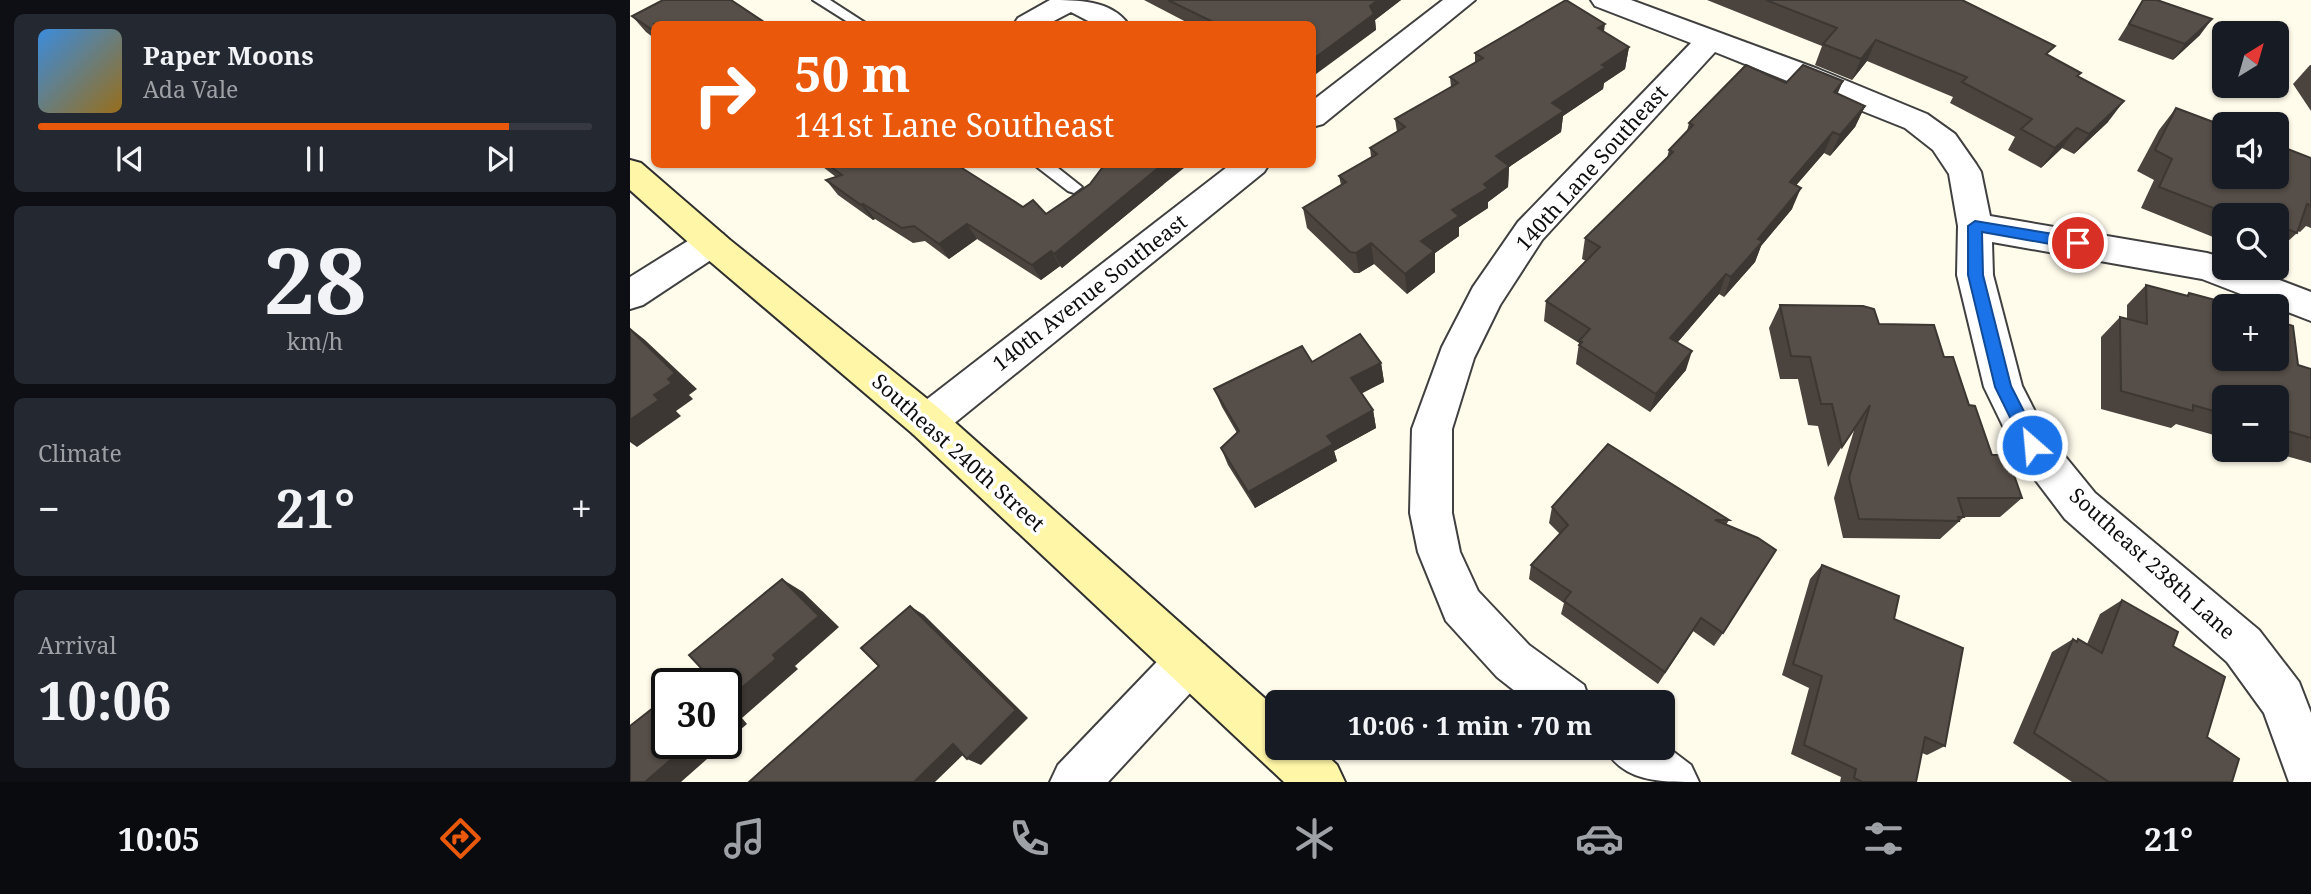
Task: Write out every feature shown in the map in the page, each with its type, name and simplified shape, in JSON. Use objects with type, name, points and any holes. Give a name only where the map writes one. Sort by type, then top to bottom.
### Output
[{"type":"main road","name":"Southeast 240th Street","points":[[630,171],[710,243],[927,422],[1265,731]]},
{"type":"main road","points":[[1296,760],[1320,782]]},
{"type":"street","points":[[1033,21],[1071,0],[1109,21]]},
{"type":"street","points":[[1316,114],[1461,0]]},
{"type":"street","name":"Southeast 238th Lane","points":[[1605,0],[1807,76],[1916,121],[1944,142],[1965,172],[1975,226],[1975,275],[2003,387],[2032,445],[2080,506],[2243,646],[2282,699],[2311,776]]},
{"type":"street","name":"140th Lane Southeast","points":[[1551,690],[1513,661],[1462,606],[1439,552],[1431,513],[1432,429],[1455,358],[1486,297],[1530,231],[1710,40]]},
{"type":"street","name":"140th Avenue Southeast","points":[[927,422],[1248,168]]},
{"type":"street","points":[[1975,226],[2207,265],[2311,307]]},
{"type":"street","points":[[630,295],[710,243]]},
{"type":"street","points":[[1075,782],[1189,662]]},
{"type":"street","points":[[1645,760],[1674,782]]},
{"type":"lane","points":[[820,0],[855,21]]},
{"type":"lane","points":[[1047,168],[1074,187]]},
{"type":"building","points":[[663,0],[731,0],[762,21],[651,21],[651,29],[632,16]]},
{"type":"building","points":[[1168,0],[1378,0],[1370,6],[1374,14],[1316,57],[1316,21],[1211,21]]},
{"type":"building","points":[[1566,0],[1605,24],[1598,28],[1629,47],[1602,65],[1606,67],[1552,103],[1564,111],[1496,156],[1509,166],[1484,184],[1488,188],[1452,210],[1459,216],[1421,241],[1434,251],[1405,274],[1371,243],[1356,253],[1350,252],[1303,208],[1346,182],[1339,176],[1377,154],[1370,148],[1405,127],[1395,119],[1458,83],[1450,77],[1483,58],[1475,53]]},
{"type":"building","points":[[1766,0],[1962,0],[2055,46],[2046,54],[2081,73],[2077,76],[2124,101],[2089,134],[2077,128],[2055,148],[2021,129],[2032,119],[1962,82],[1967,77],[1876,40],[1861,59],[1823,44],[1837,28]]},
{"type":"building","points":[[2143,0],[2157,0],[2212,19],[2185,44],[2129,24]]},
{"type":"building","points":[[1746,65],[1786,83],[1803,65],[1843,81],[1834,92],[1865,106],[1840,135],[1833,132],[1790,182],[1801,188],[1758,239],[1763,241],[1731,277],[1726,274],[1670,338],[1692,351],[1656,394],[1579,345],[1582,342],[1579,341],[1590,329],[1546,301],[1600,247],[1585,238],[1673,152],[1669,150],[1693,125],[1689,123]]},
{"type":"building","points":[[2176,108],[2212,122],[2212,189],[2289,189],[2289,150],[2311,158],[2311,206],[2307,204],[2297,233],[2289,230],[2289,203],[2212,203],[2212,208],[2159,187],[2172,159],[2155,150]]},
{"type":"building","points":[[832,168],[962,168],[1023,207],[1033,200],[1046,214],[1090,184],[1102,168],[1158,168],[1054,254],[1051,251],[1032,265],[967,224],[939,244],[914,226],[902,228],[861,205],[826,180],[842,175]]},
{"type":"building","points":[[2146,285],[2212,299],[2212,371],[2289,371],[2289,325],[2293,326],[2298,365],[2311,369],[2311,438],[2289,432],[2289,385],[2212,385],[2212,411],[2193,405],[2193,411],[2121,391],[2120,317],[2147,324]]},
{"type":"building","points":[[1780,305],[1863,306],[1874,309],[1879,324],[1934,325],[1944,357],[1953,357],[1969,405],[1975,406],[1992,455],[2007,455],[2022,498],[1958,498],[1964,517],[1958,517],[1959,521],[1859,519],[1849,478],[1870,405],[1842,447],[1832,404],[1821,404],[1810,357],[1791,356]]},
{"type":"building","points":[[630,329],[675,373],[668,379],[672,383],[654,395],[659,400],[630,420]]},
{"type":"building","points":[[1360,334],[1381,363],[1351,378],[1373,410],[1327,436],[1333,444],[1248,492],[1221,448],[1239,431],[1214,389],[1302,346],[1312,362]]},
{"type":"building","points":[[1608,444],[1729,520],[1715,520],[1758,538],[1776,550],[1723,633],[1701,618],[1665,672],[1564,601],[1571,592],[1531,565],[1568,525],[1552,507]]},
{"type":"building","points":[[1822,565],[1899,596],[1894,619],[1963,648],[1945,746],[1925,737],[1916,782],[1862,782],[1854,778],[1856,769],[1804,745],[1822,676],[1793,664]]},
{"type":"building","points":[[782,579],[819,616],[773,655],[776,659],[742,688],[742,668],[701,668],[689,655]]},
{"type":"building","points":[[2122,600],[2178,632],[2173,646],[2225,677],[2207,737],[2239,759],[2232,782],[2109,782],[2034,733],[2073,639],[2077,642],[2078,639],[2102,653]]},
{"type":"building","points":[[910,606],[1016,710],[967,759],[953,744],[914,782],[749,782],[879,666],[861,648]]},
{"type":"building","points":[[651,710],[651,759],[672,759],[645,782],[630,782],[630,726]]},
{"type":"route","points":[[2032,445],[2003,387],[1975,275],[1975,226],[2078,243]]}]
